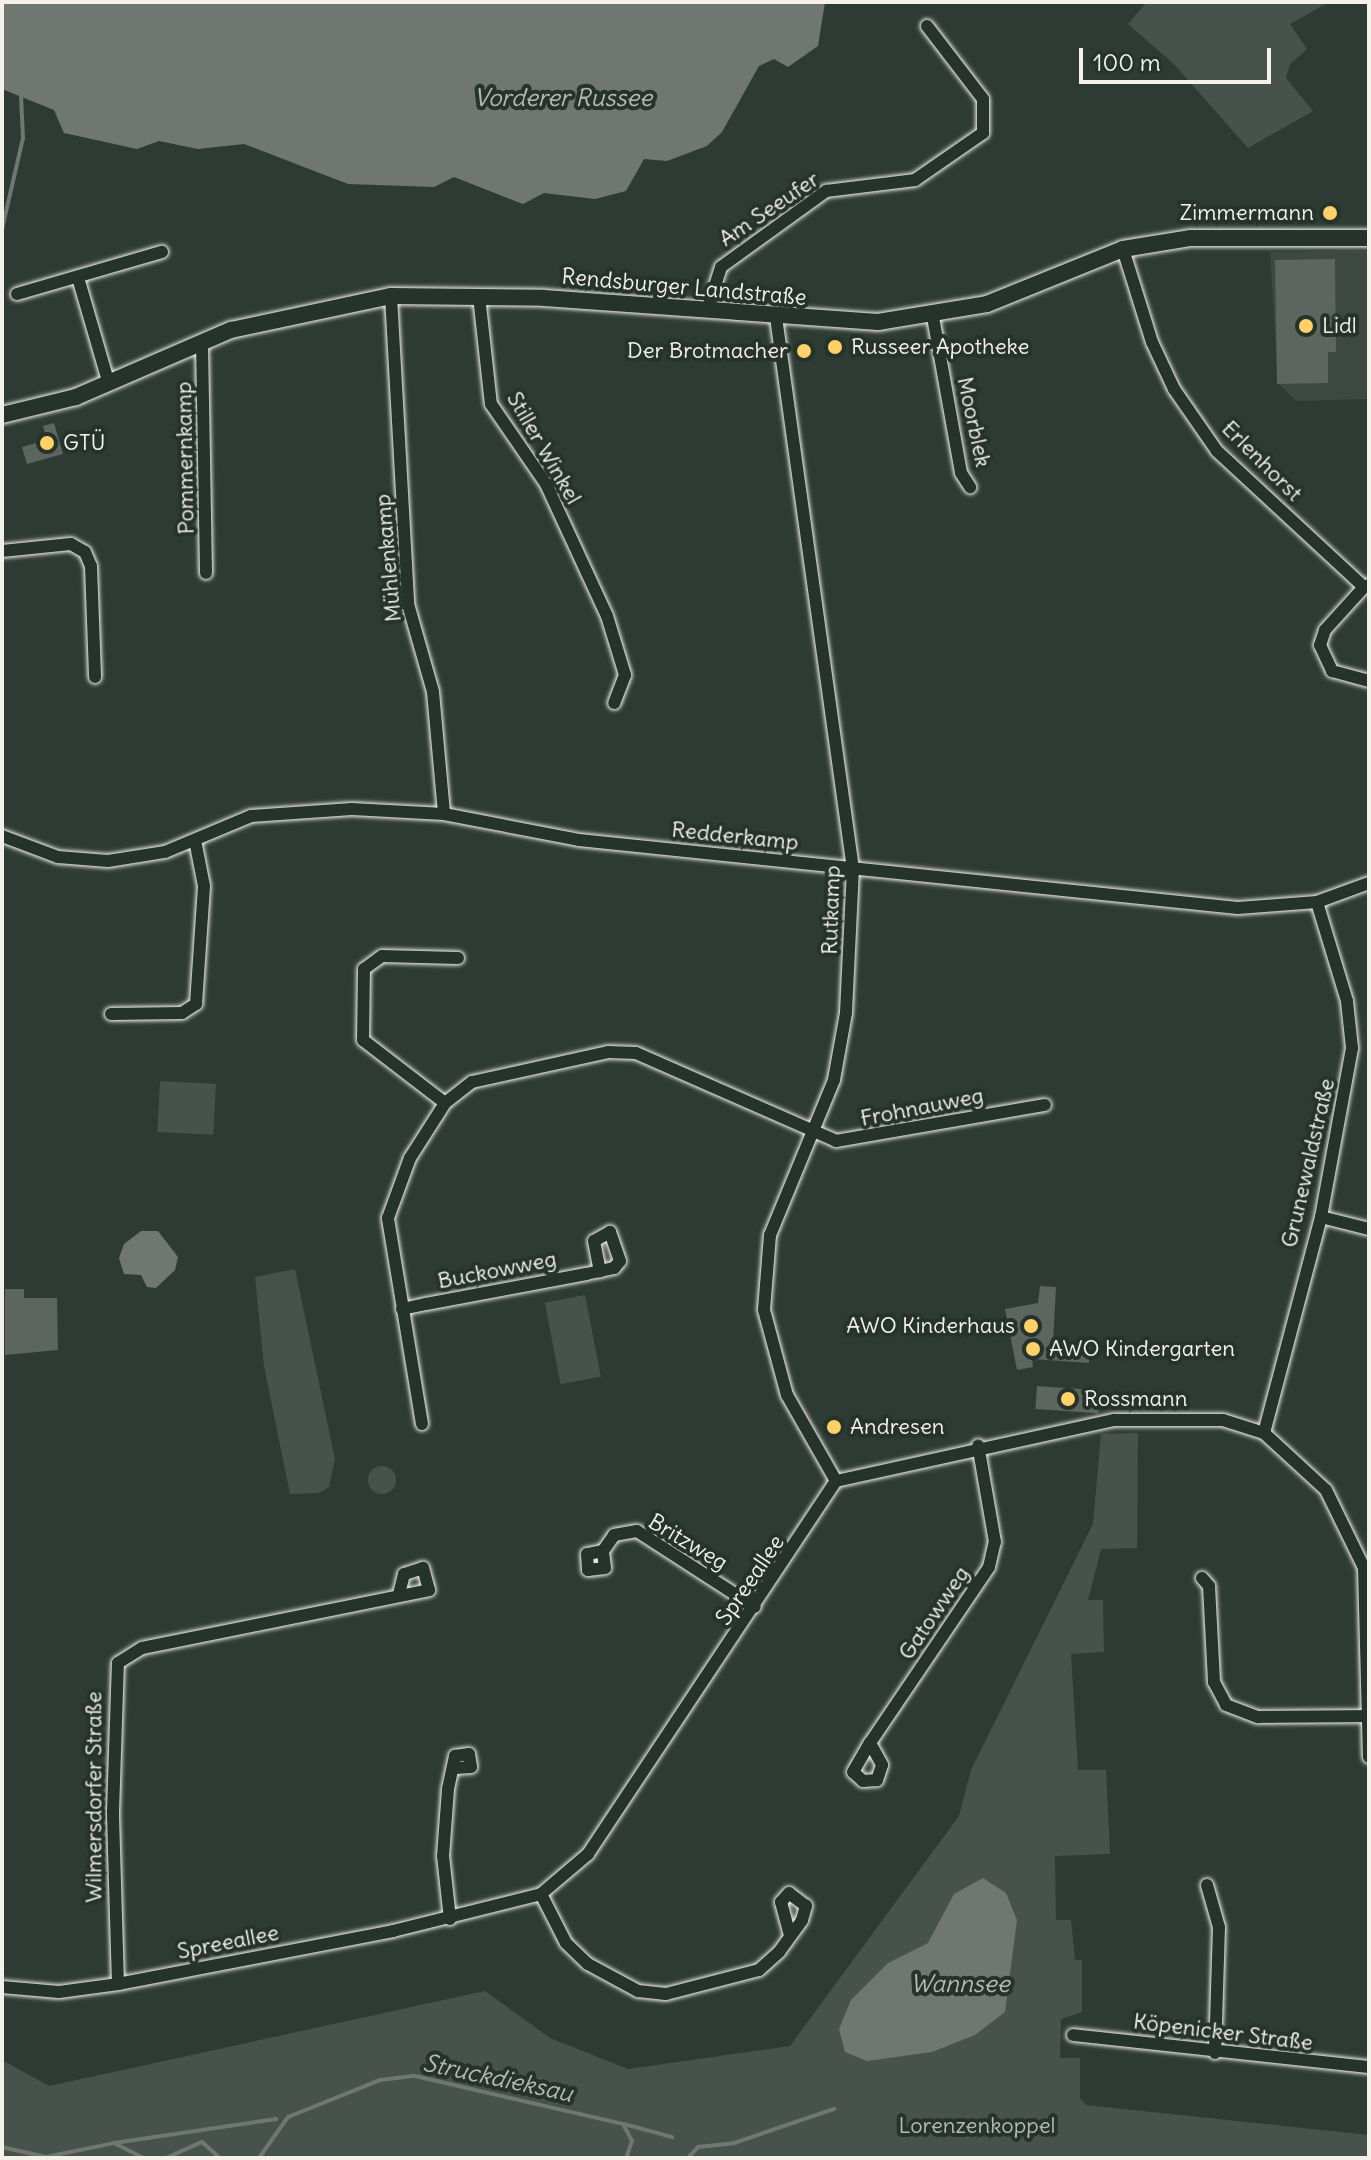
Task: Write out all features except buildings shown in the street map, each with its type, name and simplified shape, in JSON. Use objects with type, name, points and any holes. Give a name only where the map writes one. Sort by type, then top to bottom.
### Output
[{"type":"street","name":"Am Seeufer","points":[[707,311],[721,267],[826,191],[915,180],[983,133],[983,99],[927,26]]},
{"type":"street","name":"Rendsburger Landstraße","points":[[2,415],[109,384],[260,321],[391,296],[479,296],[867,322],[933,317],[987,304],[1123,249],[1191,238],[1369,238]]},
{"type":"street","name":"Erlenhorst","points":[[1123,249],[1152,342],[1174,389],[1217,451],[1366,586]]},
{"type":"street","points":[[17,294],[79,281],[99,267],[162,252]]},
{"type":"street","points":[[79,281],[109,384]]},
{"type":"street","name":"Mühlenkamp","points":[[391,296],[408,604],[433,692],[444,814]]},
{"type":"street","name":"Stiller Winkel","points":[[479,296],[491,404],[546,484],[607,616],[625,675],[614,703]]},
{"type":"street","name":"Rutkamp","points":[[776,317],[853,869],[846,1013],[834,1080],[808,1133],[770,1235],[764,1310],[787,1395],[836,1481]]},
{"type":"street","name":"Moorblek","points":[[933,317],[961,473],[970,487]]},
{"type":"street","name":"Pommernkamp","points":[[202,343],[206,573]]},
{"type":"street","points":[[2,551],[71,544],[85,552],[91,566],[95,677]]},
{"type":"street","points":[[1366,586],[1325,630],[1320,645],[1332,671],[1369,681]]},
{"type":"street","name":"Redderkamp","points":[[2,836],[58,857],[95,861],[165,852],[251,816],[312,809],[444,814],[535,834],[1212,906],[1274,909],[1317,902],[1369,883]]},
{"type":"street","points":[[111,1014],[182,1013],[196,1004],[204,886],[195,840]]},
{"type":"street","name":"Grunewaldstraße","points":[[1264,1433],[1321,1217],[1352,1048],[1347,1001],[1317,902]]},
{"type":"street","points":[[422,1424],[402,1309],[390,1207],[395,1186],[445,1103],[363,1040],[364,969],[382,956],[458,958]]},
{"type":"street","name":"Frohnauweg","points":[[445,1103],[485,1077],[624,1052],[670,1067],[808,1133],[851,1141],[1045,1105]]},
{"type":"street","points":[[1321,1217],[1369,1229]]},
{"type":"street","name":"Buckowweg","points":[[402,1309],[600,1271]]},
{"type":"street","points":[[836,1481],[978,1445],[1114,1420],[1223,1420],[1264,1433],[1326,1490],[1367,1568],[1369,1757]]},
{"type":"street","name":"Gatowweg","points":[[870,1743],[989,1567],[995,1542],[978,1445]]},
{"type":"street","name":"Spreeallee","points":[[2,1987],[59,1992],[118,1984],[450,1919],[541,1894],[588,1854],[836,1481]]},
{"type":"street","name":"Britzweg","points":[[603,1551],[614,1535],[637,1531],[755,1607]]},
{"type":"street","points":[[1202,1578],[1209,1586],[1214,1682],[1226,1705],[1258,1717],[1368,1716]]},
{"type":"street","name":"Wilmersdorfer Straße","points":[[118,1984],[113,1812],[118,1663],[142,1648],[399,1594]]},
{"type":"street","points":[[450,1919],[443,1856],[456,1768]]},
{"type":"street","points":[[1207,1885],[1219,1927],[1215,2053]]},
{"type":"street","points":[[541,1894],[566,1943],[588,1964],[638,1991],[666,1994],[734,1979],[759,1970],[790,1936]]},
{"type":"street","name":"Köpenicker Straße","points":[[1073,2035],[1215,2053],[1369,2067]]},
{"type":"shaded area","points":[[1369,251],[1369,399],[1296,401],[1278,383],[1270,252]]},
{"type":"green space","points":[[1147,2],[1329,2],[1290,24],[1307,49],[1290,64],[1286,78],[1313,111],[1248,148],[1173,63],[1128,24]]},
{"type":"green space","points":[[160,1081],[216,1084],[213,1135],[157,1132]]},
{"type":"green space","points":[[295,1269],[335,1459],[329,1487],[319,1493],[290,1494],[264,1366],[255,1277]]},
{"type":"green space","points":[[585,1295],[601,1376],[561,1384],[545,1303]]},
{"type":"green space","name":"Lorenzenkoppel","points":[[1138,1433],[1137,1548],[1101,1549],[1088,1600],[1103,1600],[1104,1652],[1071,1654],[1078,1770],[1106,1770],[1110,1854],[1055,1856],[1056,1920],[1071,1920],[1075,1960],[1082,1960],[1082,2012],[1061,2019],[1060,2058],[1080,2058],[1080,2098],[1086,2105],[1369,2135],[1369,2158],[2,2158],[2,2060],[49,2086],[485,1991],[550,2038],[628,2069],[790,2046],[959,1816],[971,1770],[1093,1524],[1101,1434]]},
{"type":"green space","points":[[382,1466],[392,1470],[396,1480],[392,1490],[382,1494],[372,1490],[368,1480],[372,1470]]},
{"type":"water","name":"Vorderer Russee","points":[[2,2],[825,2],[818,46],[788,67],[774,59],[759,66],[722,132],[707,146],[667,161],[644,159],[626,191],[595,199],[544,193],[523,204],[454,177],[434,187],[348,184],[244,144],[198,149],[159,141],[137,149],[64,133],[54,110],[2,89]]},
{"type":"water","points":[[141,1231],[158,1231],[178,1257],[175,1270],[156,1288],[147,1287],[141,1275],[124,1274],[119,1258],[124,1244]]},
{"type":"water","name":"Wannsee","points":[[983,1878],[1006,1893],[1017,1920],[1005,2012],[975,2035],[932,2052],[867,2061],[845,2052],[839,2029],[851,2000],[888,1963],[928,1943],[954,1894]]},
{"type":"waterway","name":"Struckdieksau","points":[[2,229],[23,138],[21,95]]},
{"type":"waterway","name":"Struckdieksau","points":[[259,2158],[288,2117],[380,2080],[415,2076],[623,2124],[632,2141],[626,2158]]},
{"type":"waterway","name":"Struckdieksau","points":[[688,2158],[698,2147],[734,2143],[834,2109]]},
{"type":"waterway","points":[[114,2143],[276,2119]]},
{"type":"waterway","points":[[624,2124],[672,2137]]},
{"type":"waterway","name":"Struckdieksau","points":[[166,2158],[202,2142],[220,2158]]},
{"type":"waterway","name":"Struckdieksau","points":[[2,2147],[46,2157],[114,2143],[144,2158]]},
{"type":"place","name":"Zimmermann","points":[[1330,213]]},
{"type":"place","name":"Lidl","points":[[1306,326]]},
{"type":"place","name":"Russeer Apotheke","points":[[835,347]]},
{"type":"place","name":"Der Brotmacher","points":[[804,351]]},
{"type":"place","name":"GTÜ","points":[[47,443]]},
{"type":"place","name":"AWO Kinderhaus","points":[[1031,1326]]},
{"type":"place","name":"AWO Kindergarten","points":[[1033,1349]]},
{"type":"place","name":"Rossmann","points":[[1068,1399]]},
{"type":"place","name":"Andresen","points":[[834,1427]]}]
